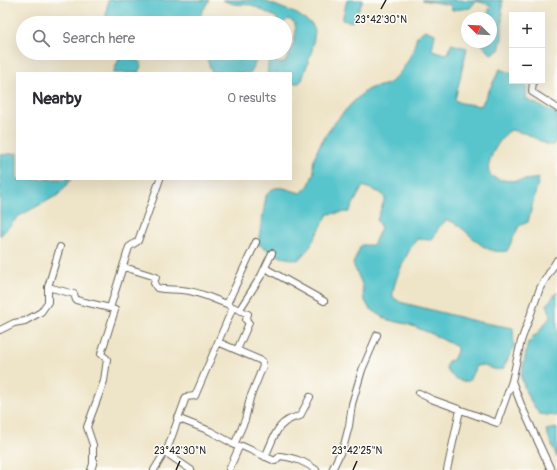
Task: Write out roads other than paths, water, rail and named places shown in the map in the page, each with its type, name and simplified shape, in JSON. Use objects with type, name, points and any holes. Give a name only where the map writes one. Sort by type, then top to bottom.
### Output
[{"type":"street","points":[[533,84],[532,92],[557,108]]},
{"type":"street","points":[[110,308],[129,247],[138,241],[160,180]]},
{"type":"street","points":[[156,469],[165,452],[186,397],[195,396],[234,307],[256,242]]},
{"type":"street","points":[[0,330],[14,323],[25,321],[41,312],[48,302],[48,287],[60,247]]},
{"type":"street","points":[[234,307],[265,268],[272,253]]},
{"type":"street","points":[[419,393],[431,400],[497,423],[512,380],[520,341],[540,288],[557,260]]},
{"type":"street","points":[[124,267],[156,277],[154,283],[157,288],[198,293],[248,314],[246,320],[249,323],[237,350]]},
{"type":"street","points":[[265,268],[324,301]]},
{"type":"street","points":[[48,287],[74,294],[76,300],[115,310],[101,354],[107,358],[104,381],[88,426],[93,446],[93,464],[91,470]]},
{"type":"street","points":[[332,470],[344,445],[349,426],[352,404],[362,370],[377,335]]},
{"type":"street","points":[[218,342],[262,362],[263,366],[250,398],[245,420],[229,470]]},
{"type":"street","points":[[512,380],[522,407],[551,470]]},
{"type":"street","points":[[265,456],[280,425],[288,419],[300,416],[310,396]]},
{"type":"street","points":[[447,470],[460,410]]},
{"type":"street","points":[[177,418],[210,431],[237,446],[242,446],[274,461],[280,456],[297,458],[304,461],[316,470]]},
{"type":"street","points":[[165,452],[191,470]]},
{"type":"water","points":[[108,0],[209,0],[200,16],[106,16]]},
{"type":"water","points":[[222,0],[262,0],[297,14],[312,24],[315,31],[312,50],[302,80],[299,83],[292,83],[292,72],[267,72],[269,60],[275,60],[276,63],[284,63],[286,60],[292,60],[292,47],[296,31],[294,22],[292,21],[292,16],[273,16],[252,5],[234,4]]},
{"type":"water","points":[[347,0],[363,0],[352,22],[342,20]]},
{"type":"water","points":[[422,0],[502,0],[502,38],[499,50],[491,54],[486,48],[497,48],[497,12],[488,12],[491,5],[476,1],[470,8],[452,10],[450,5]]},
{"type":"water","points":[[425,30],[435,34],[432,50],[445,54],[449,52],[451,44],[461,46],[461,48],[467,48],[455,100],[461,103],[481,106],[500,69],[509,72],[509,84],[527,84],[526,99],[557,114],[557,138],[553,145],[548,145],[527,134],[511,130],[502,139],[492,154],[488,169],[490,174],[495,178],[511,181],[539,178],[528,222],[519,226],[507,251],[489,249],[475,240],[462,228],[447,220],[439,227],[432,240],[417,239],[405,258],[395,284],[393,297],[400,302],[479,322],[513,328],[514,346],[503,369],[499,370],[479,365],[476,366],[469,381],[462,381],[455,378],[447,371],[446,368],[448,361],[453,360],[457,347],[430,333],[407,324],[388,320],[369,308],[364,299],[362,284],[353,264],[361,245],[373,245],[381,228],[377,220],[385,198],[381,193],[363,186],[349,212],[328,214],[309,248],[298,260],[281,257],[258,244],[266,196],[270,191],[277,188],[301,193],[309,185],[314,172],[313,163],[317,152],[331,128],[350,105],[367,90],[389,83],[397,76],[408,61],[417,36]]},
{"type":"water","points":[[118,60],[135,60],[142,63],[138,72],[113,72]]},
{"type":"water","points":[[207,60],[256,60],[251,72],[212,72]]},
{"type":"water","points":[[16,153],[16,180],[71,180],[58,195],[19,216],[0,236],[0,155]]},
{"type":"water","points":[[557,292],[557,416],[539,414],[527,395],[521,377],[528,342],[531,342],[533,336],[536,335],[551,316],[547,304]]},
{"type":"water","points":[[557,428],[557,458],[546,430]]}]
